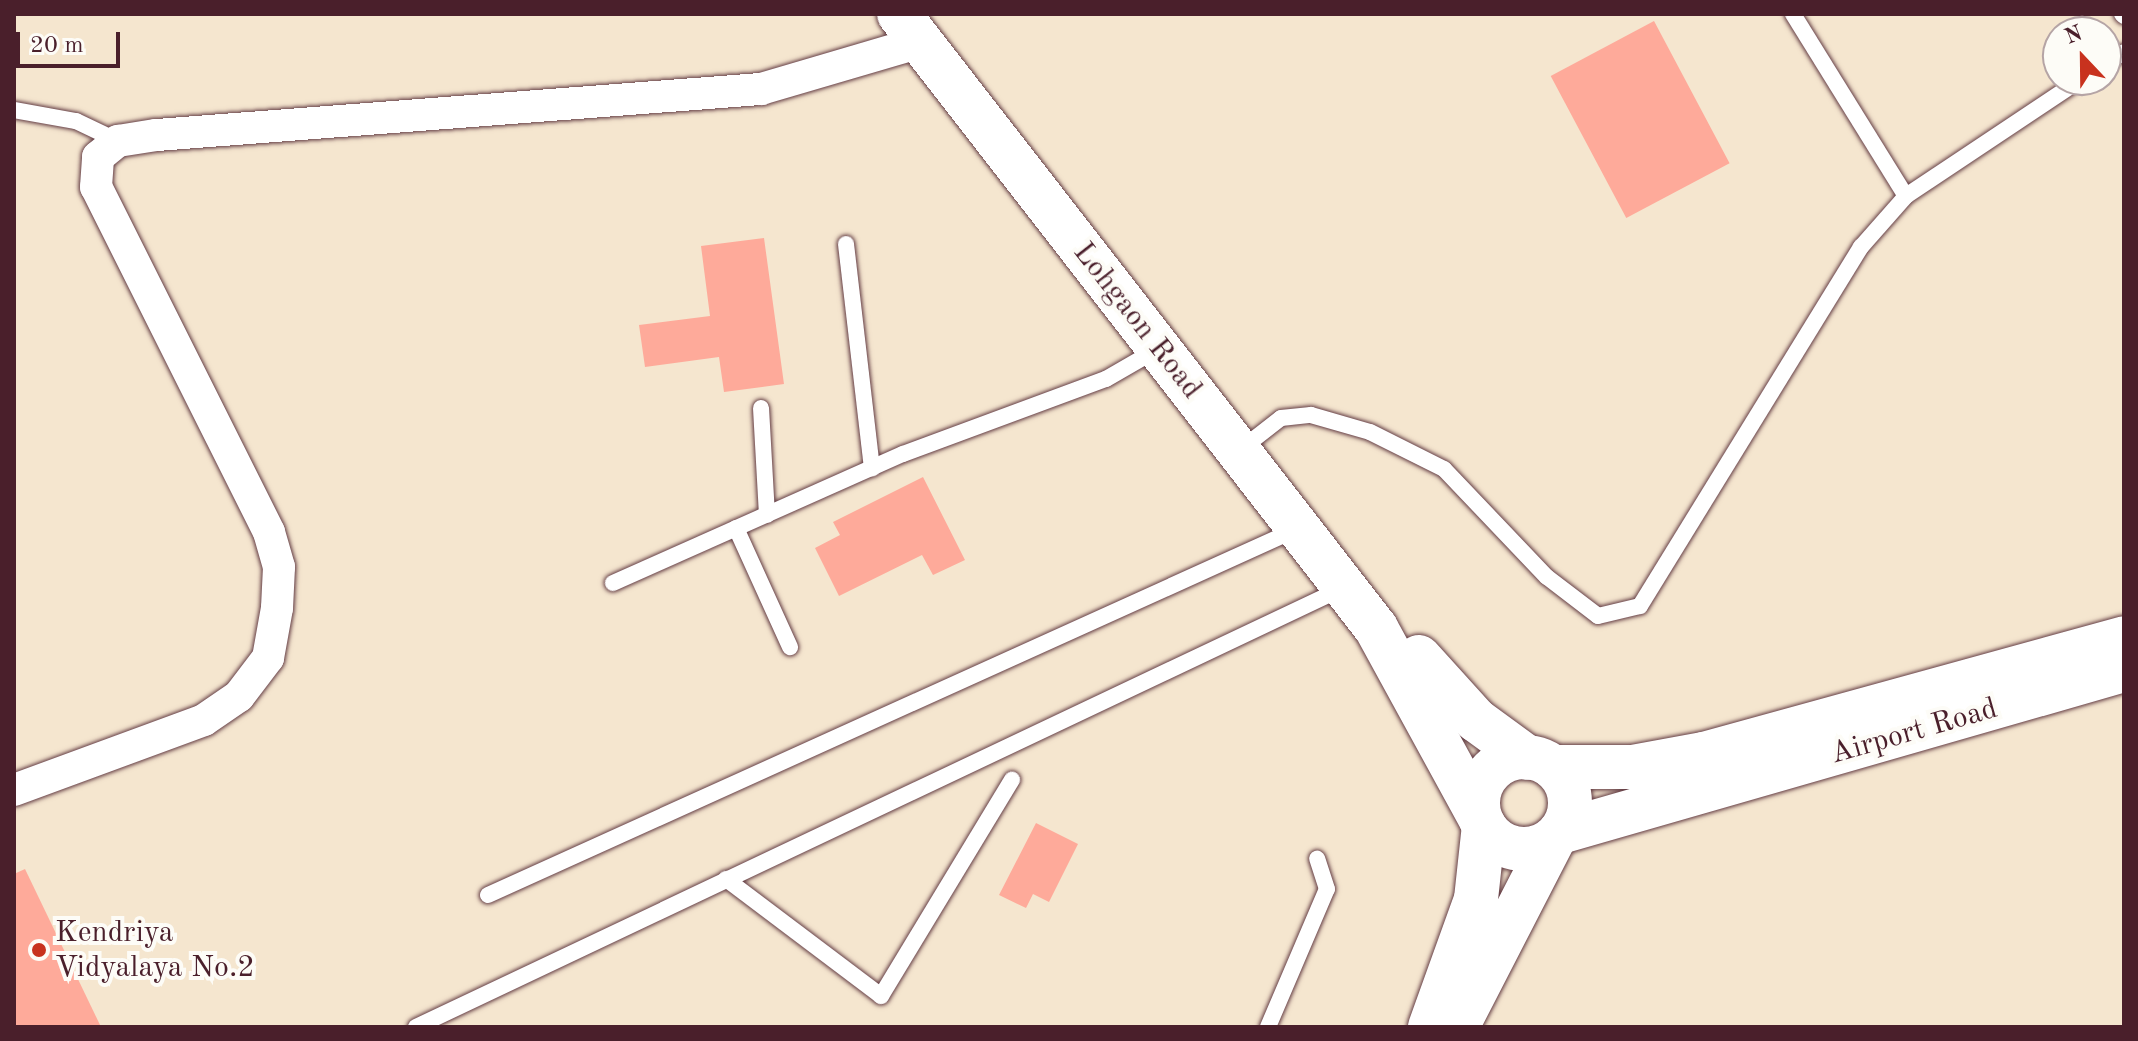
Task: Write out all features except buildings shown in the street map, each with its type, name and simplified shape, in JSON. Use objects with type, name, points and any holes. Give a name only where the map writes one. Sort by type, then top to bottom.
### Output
[{"type":"main road","name":"Lohgaon Road","points":[[910,28],[1376,628],[1482,822]]},
{"type":"main road","points":[[1376,628],[1405,639],[1454,700],[1541,762],[1570,797],[1557,835],[1457,1027]]},
{"type":"main road","points":[[1430,1027],[1476,899],[1488,775],[1541,762],[1633,767],[1704,754],[2124,638]]},
{"type":"main road","name":"Airport Road","points":[[1557,835],[2124,670]]},
{"type":"main road","points":[[1482,822],[1512,848],[1557,835]]},
{"type":"street","points":[[14,790],[204,720],[239,696],[268,658],[277,608],[279,567],[269,532],[96,187],[98,157],[118,141],[761,89],[910,28]]},
{"type":"lane","points":[[1793,14],[1906,196]]},
{"type":"lane","points":[[1239,451],[1281,418],[1311,415],[1370,432],[1444,469],[1547,577],[1598,616],[1640,606],[1861,247],[1906,196],[2056,96]]},
{"type":"lane","points":[[14,110],[76,121],[118,141]]},
{"type":"lane","points":[[846,244],[872,468]]},
{"type":"lane","points":[[613,583],[872,468],[1106,379],[1159,349]]},
{"type":"lane","points":[[761,408],[767,515]]},
{"type":"lane","points":[[736,528],[790,647]]},
{"type":"lane","points":[[488,895],[1299,529]]},
{"type":"lane","points":[[416,1027],[447,1020],[726,879],[1344,587]]},
{"type":"lane","points":[[726,879],[881,996],[1012,780]]},
{"type":"lane","points":[[1268,1027],[1327,889],[1317,859]]},
{"type":"place","name":"Kendriya Vidyalaya No.2","points":[[39,950]]}]
